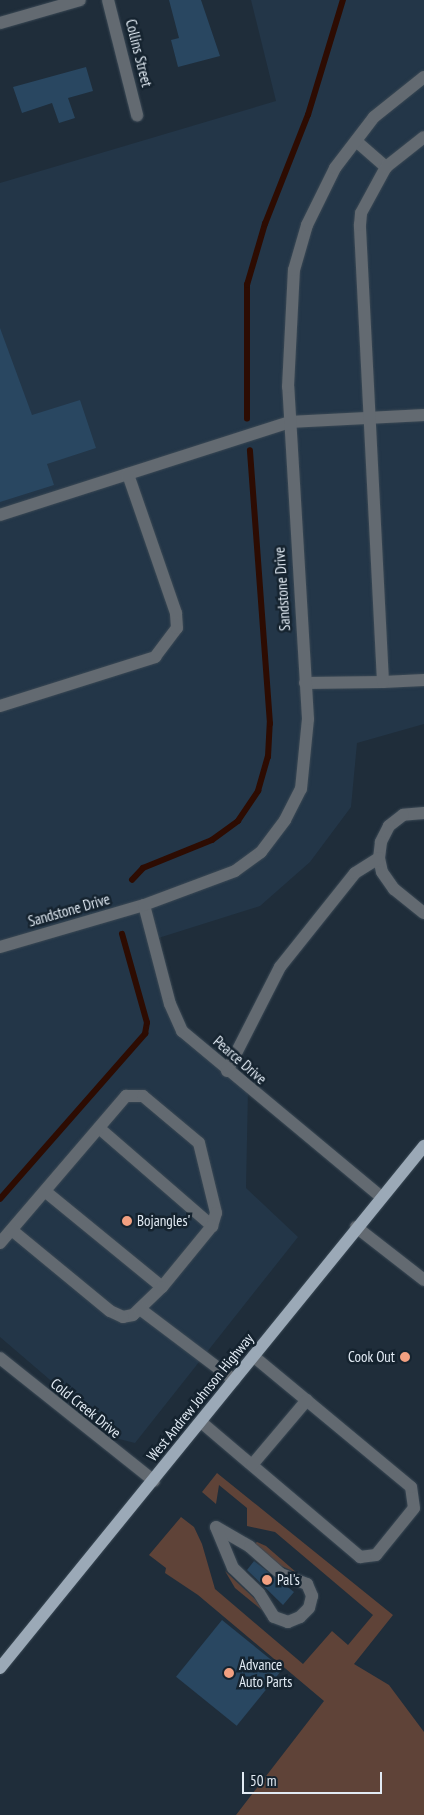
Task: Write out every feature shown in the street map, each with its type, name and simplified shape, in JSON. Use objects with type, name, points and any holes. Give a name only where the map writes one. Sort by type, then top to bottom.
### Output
[{"type":"main road","name":"West Andrew Johnson Highway","points":[[0,1668],[154,1481],[380,1196],[424,1146]]},
{"type":"street","points":[[0,23],[80,0]]},
{"type":"street","name":"Collins Street","points":[[108,0],[137,115]]},
{"type":"street","name":"Sandstone Drive","points":[[0,947],[144,905],[235,871],[261,852],[285,820],[301,789],[308,719],[290,422],[289,321],[294,270],[315,209],[335,168],[374,117],[424,77]]},
{"type":"street","points":[[383,682],[368,418],[360,225],[368,198],[386,167],[424,137]]},
{"type":"street","points":[[356,141],[386,167]]},
{"type":"street","points":[[0,515],[290,422],[424,415]]},
{"type":"street","points":[[0,706],[155,657],[177,628],[176,613],[128,474]]},
{"type":"street","points":[[305,683],[424,680]]},
{"type":"street","points":[[424,812],[403,815],[390,826],[381,842],[379,858],[382,872],[394,889],[424,913]]},
{"type":"street","points":[[227,1071],[280,967],[355,873],[379,858]]},
{"type":"street","name":"Pearce Drive","points":[[144,905],[170,1004],[182,1031],[227,1071],[380,1196]]},
{"type":"street","points":[[0,1243],[46,1192],[126,1096],[136,1094],[194,1136],[199,1143],[216,1213],[212,1226],[162,1287],[140,1309],[124,1317],[110,1311],[13,1230]]},
{"type":"street","points":[[99,1128],[212,1226]]},
{"type":"street","points":[[46,1192],[162,1287]]},
{"type":"street","points":[[356,1227],[424,1280]]},
{"type":"street","points":[[140,1309],[234,1380]]},
{"type":"street","points":[[201,1422],[360,1557],[376,1555],[414,1508],[414,1494],[254,1356]]},
{"type":"street","name":"Cold Creek Drive","points":[[0,1358],[154,1481]]},
{"type":"street","points":[[252,1465],[307,1400]]},
{"type":"street","points":[[216,1527],[250,1547],[281,1574],[307,1584],[312,1596],[309,1608],[300,1617],[288,1622],[274,1617],[259,1593],[233,1568],[216,1527]]},
{"type":"shaded area","points":[[251,0],[424,0],[424,724],[357,743],[351,807],[310,862],[260,906],[152,940],[182,1031],[248,1090],[246,1188],[298,1237],[135,1443],[119,1439],[0,1337],[0,183],[276,101]]},
{"type":"shaded area","points":[[217,1473],[393,1615],[354,1664],[389,1685],[424,1732],[424,1815],[236,1815],[324,1701],[198,1595],[165,1573],[166,1568],[149,1555],[181,1517],[194,1527],[202,1544],[215,1589],[303,1664],[332,1631],[348,1645],[373,1615],[275,1532],[247,1526],[247,1508],[219,1485],[216,1504],[202,1492]]},
{"type":"shaded area","points":[[257,1542],[266,1546],[297,1573],[279,1565],[254,1544]]},
{"type":"shaded area","points":[[225,1571],[255,1599],[263,1611],[235,1588]]},
{"type":"building","points":[[169,0],[201,0],[220,56],[178,67],[171,40],[179,38]]},
{"type":"building","points":[[86,67],[93,91],[68,98],[75,118],[59,123],[52,103],[22,113],[13,87]]},
{"type":"building","points":[[0,328],[32,415],[80,400],[96,448],[47,464],[54,485],[0,502]]},
{"type":"building","name":"Pal's","points":[[254,1561],[294,1592],[283,1605],[247,1570]]},
{"type":"building","name":"Advance Auto Parts","points":[[222,1620],[283,1669],[237,1726],[176,1677]]},
{"type":"waterway","points":[[247,419],[247,285],[265,224],[308,115],[343,0]]},
{"type":"waterway","points":[[132,880],[143,868],[212,840],[238,821],[258,791],[268,757],[270,724],[250,451]]},
{"type":"waterway","points":[[0,1199],[145,1034],[147,1023],[122,934]]},
{"type":"place","name":"Bojangles'","points":[[127,1221]]},
{"type":"place","name":"Cook Out","points":[[405,1357]]},
{"type":"place","name":"Pal's","points":[[267,1580]]},
{"type":"place","name":"Advance Auto Parts","points":[[229,1673]]}]
